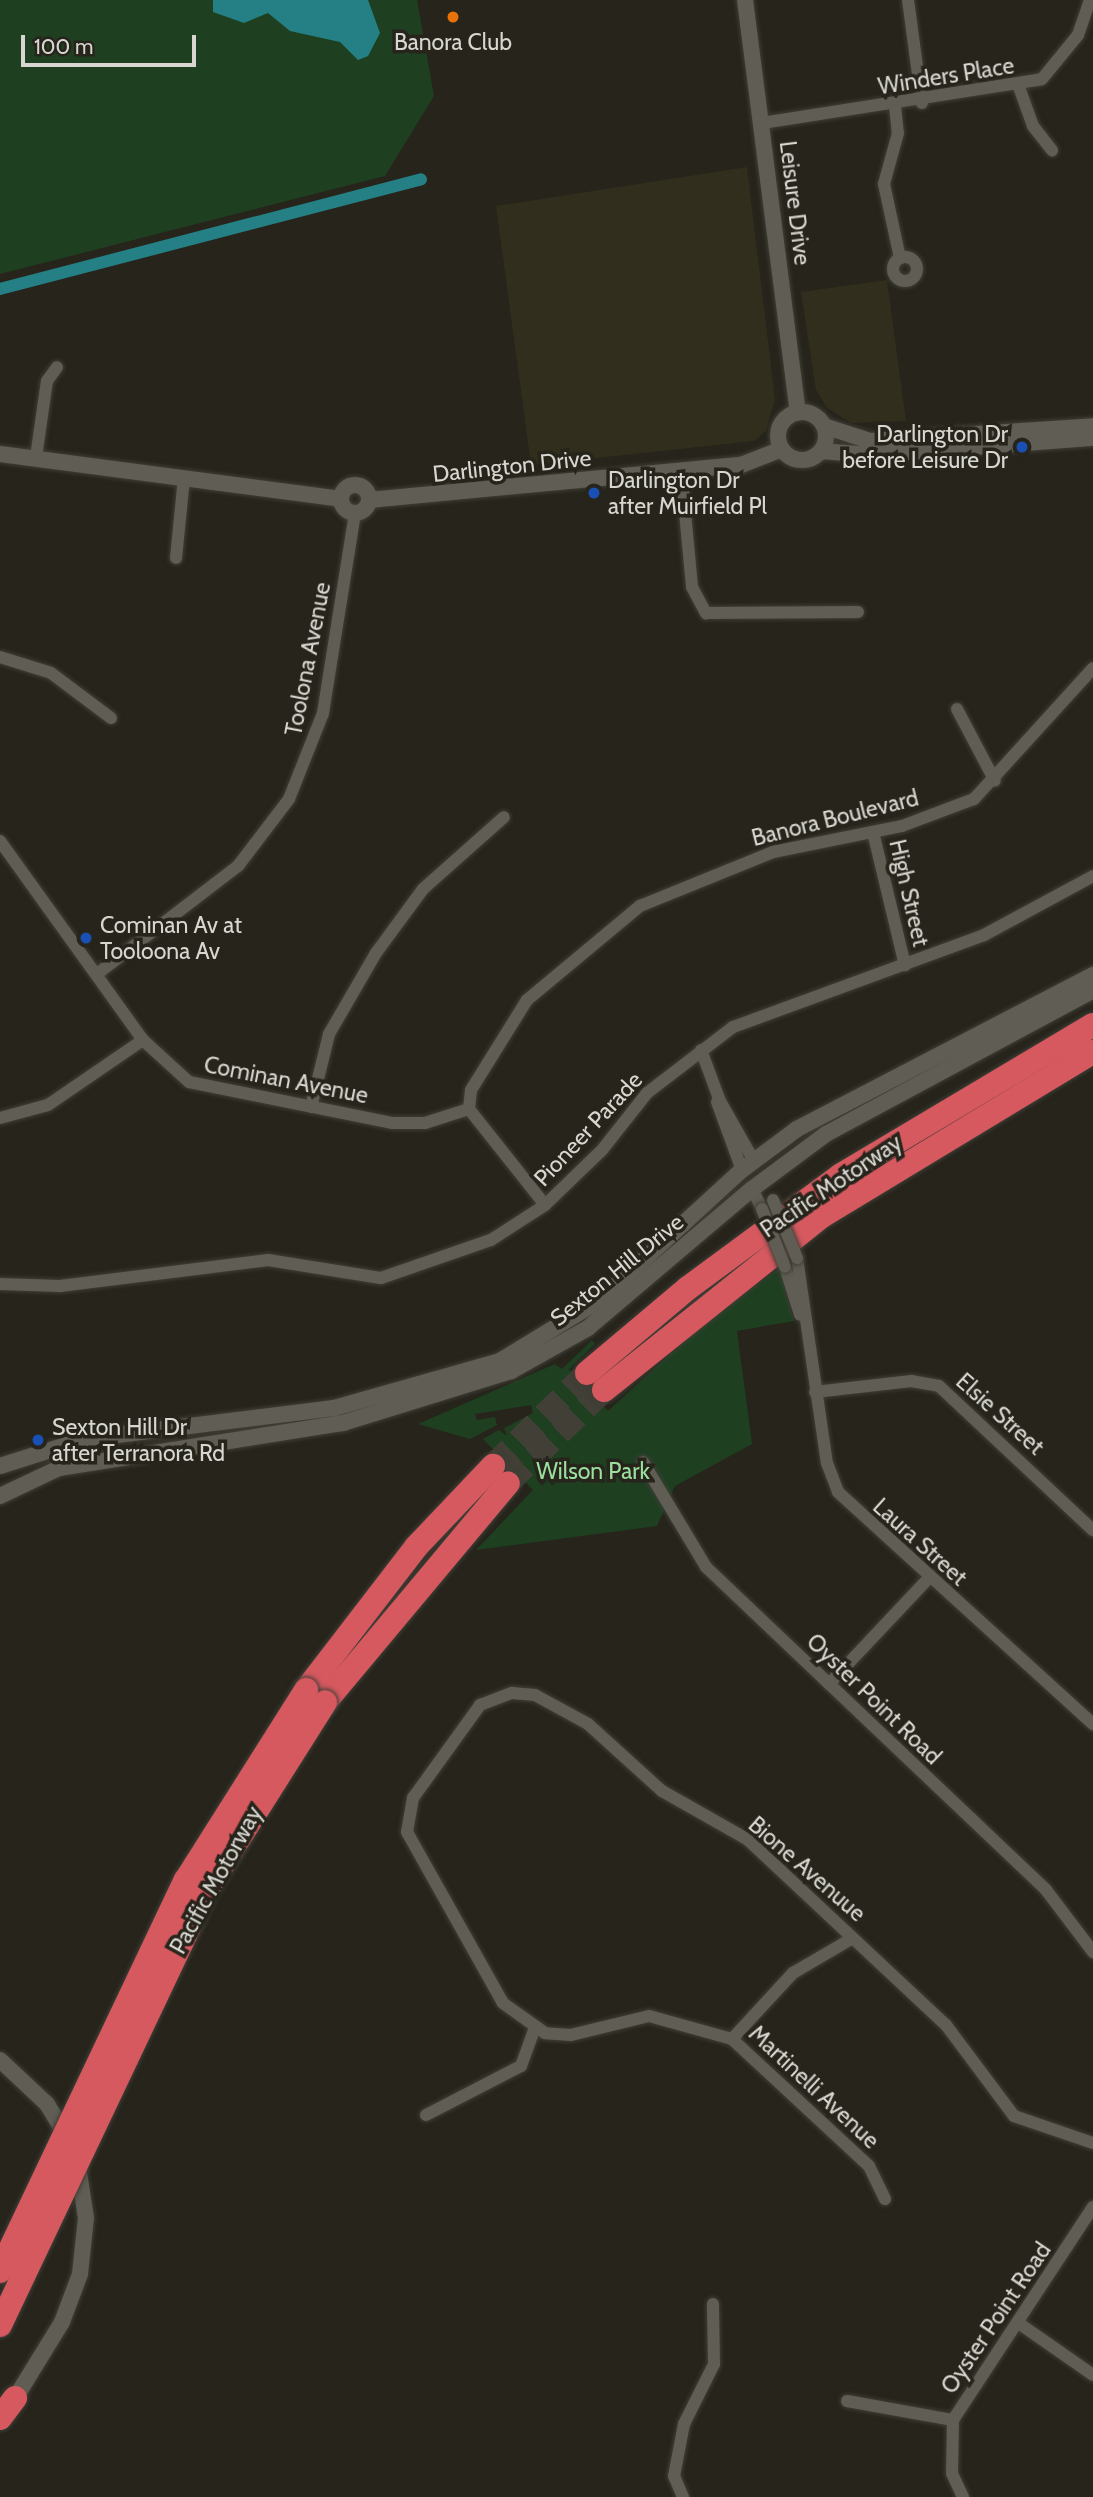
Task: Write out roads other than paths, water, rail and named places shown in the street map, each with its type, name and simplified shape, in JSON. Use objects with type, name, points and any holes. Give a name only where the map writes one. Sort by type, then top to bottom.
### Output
[{"type":"highway","name":"Pacific Motorway","points":[[1089,1055],[812,1224],[596,1381],[688,1288],[841,1175],[1093,1025]]},
{"type":"highway","name":"Pacific Motorway","points":[[0,2271],[186,1880],[316,1696],[500,1475]]},
{"type":"highway","name":"Pacific Motorway","points":[[0,2325],[207,1889],[316,1696]]},
{"type":"highway","points":[[0,2418],[15,2398]]},
{"type":"street","name":"Leisure Drive","points":[[745,0],[798,413]]},
{"type":"street","points":[[908,0],[922,103]]},
{"type":"street","name":"Winders Place","points":[[762,123],[922,103],[1019,87],[1042,79],[1062,61],[1090,0]]},
{"type":"street","points":[[1019,87],[1033,127],[1052,150]]},
{"type":"street","points":[[894,106],[898,135],[884,181],[900,258]]},
{"type":"street","points":[[36,457],[47,380],[57,367]]},
{"type":"street","points":[[1093,426],[879,441],[849,438],[824,426],[816,416],[798,413],[780,427],[782,449],[799,460],[821,451],[870,455],[1093,438]]},
{"type":"street","points":[[821,451],[824,426]]},
{"type":"street","name":"Darlington Drive","points":[[341,499],[356,485],[369,500],[741,465],[782,449]]},
{"type":"street","points":[[0,454],[341,499],[355,513],[369,500]]},
{"type":"street","points":[[681,470],[692,587],[706,613],[858,612]]},
{"type":"street","points":[[176,558],[184,478]]},
{"type":"street","name":"Toolona Avenue","points":[[97,974],[237,866],[289,799],[323,713],[355,513]]},
{"type":"street","points":[[0,657],[51,673],[111,718]]},
{"type":"street","name":"Banora Boulevard","points":[[469,1109],[471,1090],[527,1000],[640,906],[773,852],[873,832],[968,802],[995,781],[1093,668]]},
{"type":"street","points":[[957,709],[995,781]]},
{"type":"street","points":[[311,1107],[329,1034],[383,942],[424,889],[504,817]]},
{"type":"street","name":"High Street","points":[[873,832],[905,965]]},
{"type":"street","name":"Cominan Avenue","points":[[0,841],[143,1040],[189,1082],[409,1124],[469,1109]]},
{"type":"street","name":"Pioneer Parade","points":[[0,1284],[60,1286],[268,1260],[381,1278],[507,1234],[545,1205],[602,1150],[647,1093],[733,1027],[988,933],[1093,876]]},
{"type":"street","name":"Sexton Hill Drive","points":[[0,1466],[85,1438],[334,1408],[500,1361],[600,1300],[748,1166],[822,1114],[995,1031],[1093,975]]},
{"type":"street","name":"Sexton Hill Drive","points":[[0,1496],[31,1478],[93,1460],[343,1423],[489,1380],[588,1328],[758,1184],[871,1107],[1093,990]]},
{"type":"street","points":[[0,1118],[48,1105],[143,1040]]},
{"type":"street","points":[[701,1050],[716,1088],[721,1127],[758,1184]]},
{"type":"street","points":[[469,1109],[545,1205]]},
{"type":"street","name":"Laura Street","points":[[758,1184],[774,1200],[797,1258],[815,1391],[833,1483],[928,1579],[1093,1724]]},
{"type":"street","name":"Laura Street","points":[[758,1184],[762,1209],[785,1267],[807,1339]]},
{"type":"street","name":"Elsie Street","points":[[815,1391],[911,1381],[939,1386],[1093,1530]]},
{"type":"street","name":"Oyster Point Road","points":[[643,1462],[706,1567],[1046,1890],[1093,1952]]},
{"type":"street","points":[[0,1485],[31,1478]]},
{"type":"street","points":[[829,1684],[928,1579]]},
{"type":"street","name":"Bione Avenuue","points":[[534,2031],[503,2003],[407,1832],[414,1798],[470,1715],[499,1696],[535,1695],[588,1724],[662,1791],[747,1839],[946,2025],[1007,2110],[1027,2124],[1093,2143]]},
{"type":"street","points":[[732,2039],[793,1973],[853,1938]]},
{"type":"street","name":"Martinelli Avenue","points":[[534,2031],[571,2035],[649,2016],[732,2039],[869,2166],[885,2199]]},
{"type":"street","points":[[426,2115],[522,2066],[534,2031]]},
{"type":"street","points":[[0,2060],[47,2104],[70,2142],[86,2218],[73,2298],[0,2428]]},
{"type":"street","name":"Oyster Point Road","points":[[963,2497],[952,2473],[953,2420],[1020,2324],[1093,2207]]},
{"type":"street","points":[[683,2497],[674,2476],[684,2424],[714,2364],[713,2304]]},
{"type":"street","points":[[1020,2324],[1093,2375]]},
{"type":"street","points":[[847,2401],[953,2420]]},
{"type":"water","points":[[213,0],[368,0],[380,33],[368,56],[358,60],[340,42],[290,31],[268,13],[244,23],[213,12]]},
{"type":"waterway","points":[[0,289],[421,179]]},
{"type":"tunnel","points":[[493,1466],[587,1373]]},
{"type":"tunnel","points":[[508,1483],[604,1390]]},
{"type":"place","name":"Banora Club","points":[[453,17]]},
{"type":"place","name":"Darlington Dr before Leisure Dr","points":[[1022,447]]},
{"type":"place","name":"Darlington Dr after Muirfield Pl","points":[[594,493]]},
{"type":"place","name":"Cominan Av at Tooloona Av","points":[[86,938]]},
{"type":"place","name":"Sexton Hill Dr after Terranora Rd","points":[[38,1440]]},
{"type":"park label","name":"Wilson Park","points":[[593,1471]]}]
